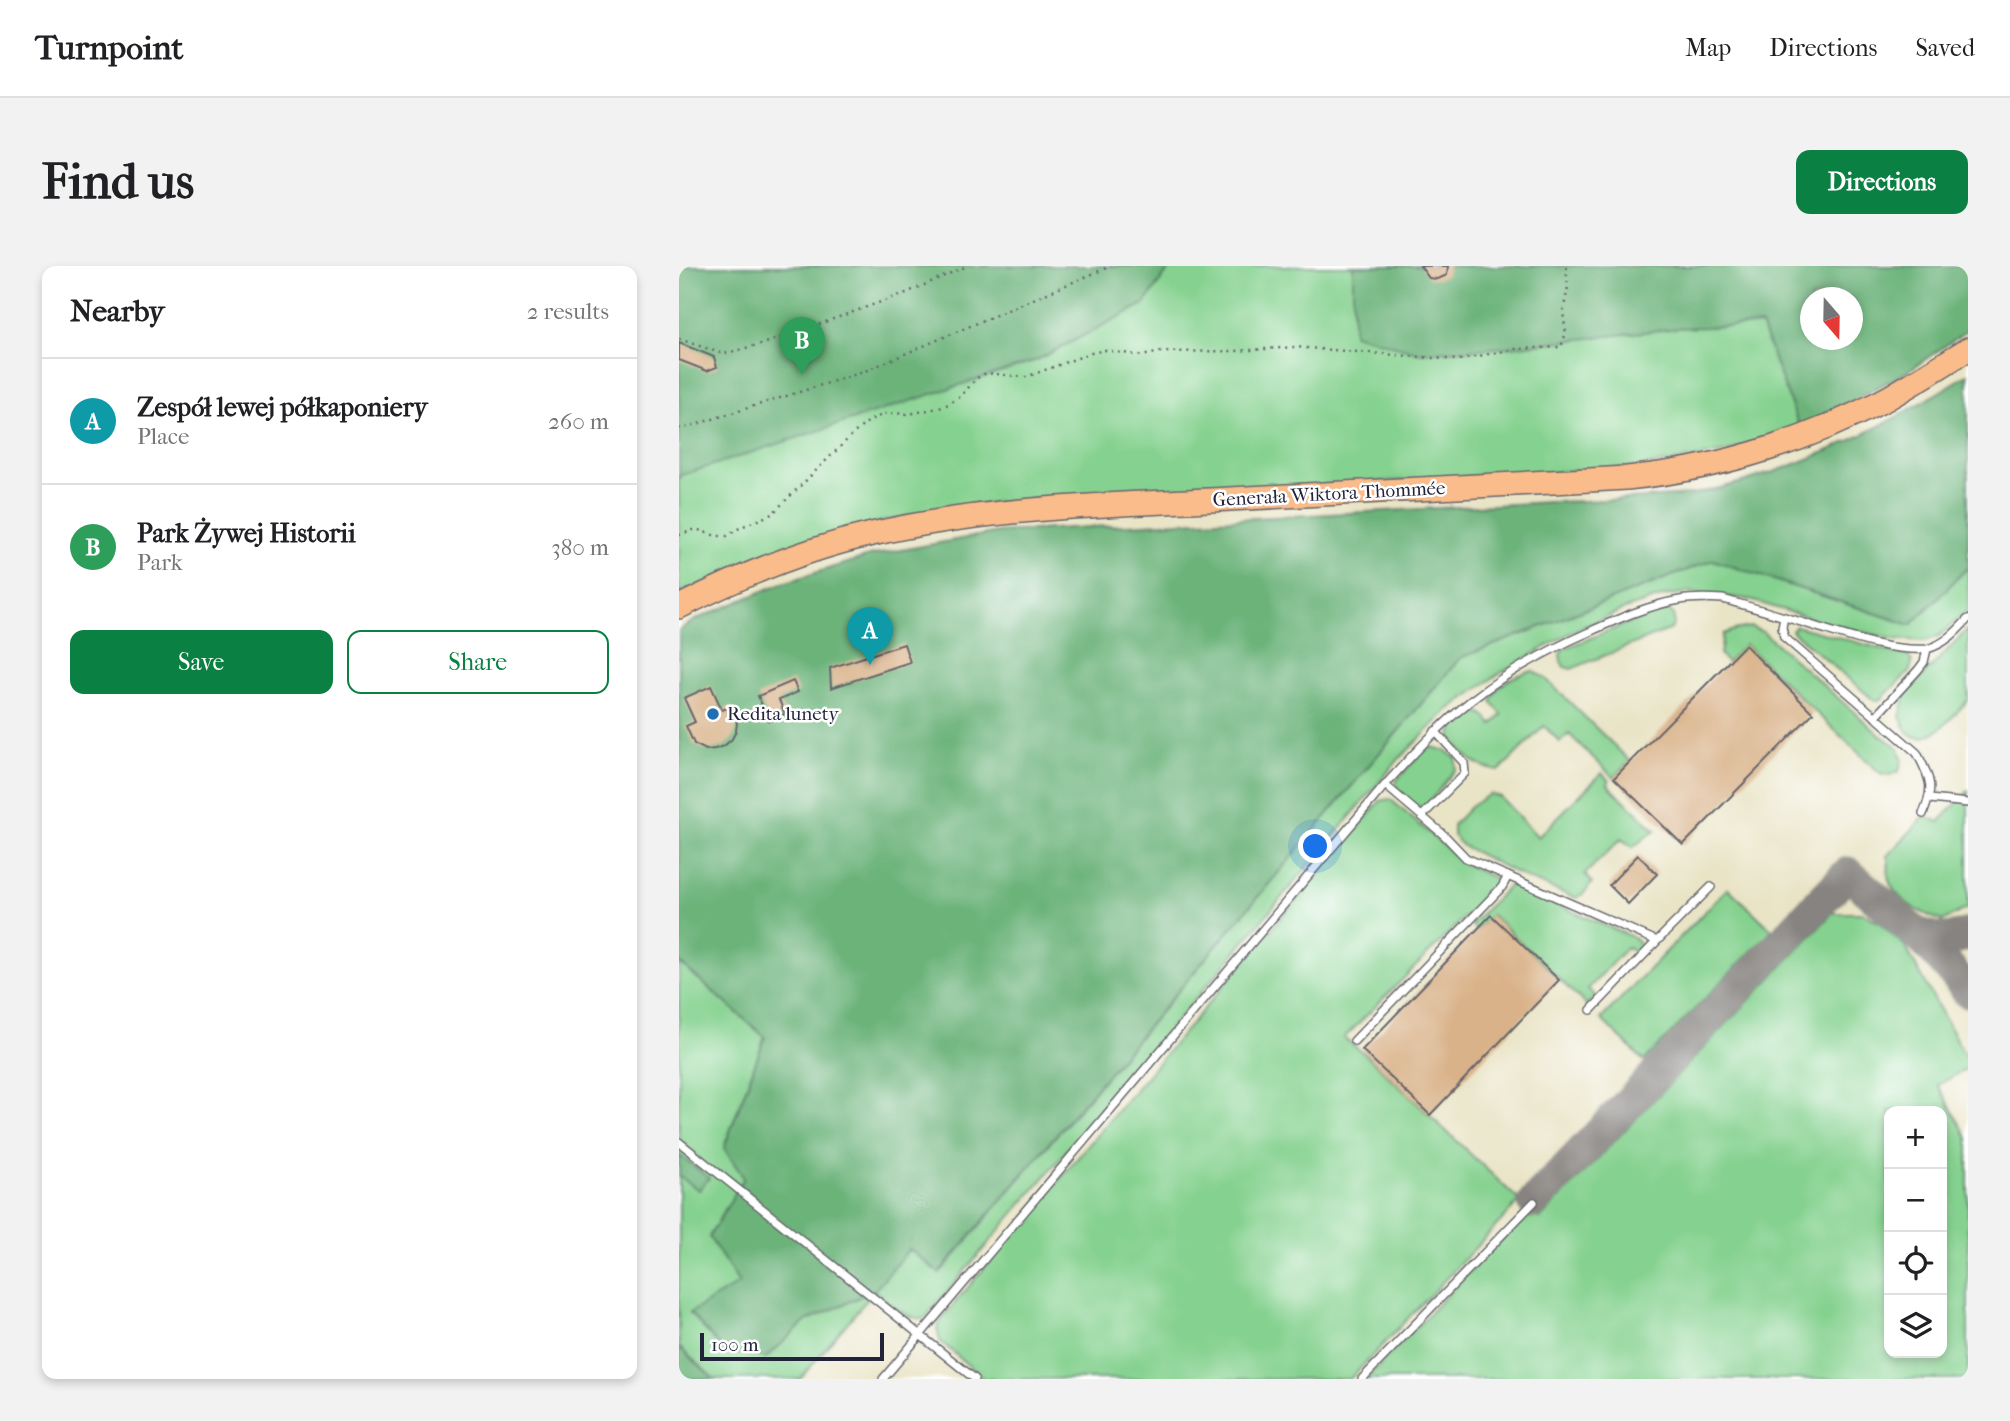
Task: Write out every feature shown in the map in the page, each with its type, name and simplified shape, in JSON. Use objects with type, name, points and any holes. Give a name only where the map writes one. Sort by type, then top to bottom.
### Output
[{"type":"main road","name":"Generała Wiktora Thommée","points":[[679,607],[745,576],[831,545],[894,529],[967,517],[1119,505],[1627,478],[1700,468],[1772,448],[1851,417],[1968,349]]},
{"type":"lane","points":[[883,1379],[1385,785],[1435,731],[1474,698],[1544,653],[1615,620],[1661,604],[1704,597],[1723,599],[1886,646],[1912,650],[1937,646],[1953,635],[1968,619]]},
{"type":"lane","points":[[1784,617],[1781,628],[1784,637],[1917,752],[1927,774],[1931,792],[1923,814]]},
{"type":"lane","points":[[1875,717],[1918,670],[1924,662],[1927,649]]},
{"type":"lane","points":[[1422,816],[1465,773],[1464,763],[1435,731]]},
{"type":"lane","points":[[1385,785],[1467,858],[1657,941]]},
{"type":"lane","points":[[1930,799],[1968,803]]},
{"type":"lane","points":[[1354,1041],[1502,887],[1507,876]]},
{"type":"lane","points":[[1591,1010],[1711,887]]},
{"type":"lane","points":[[679,1142],[975,1379]]},
{"type":"lane","points":[[1362,1379],[1534,1202]]},
{"type":"path","points":[[679,340],[723,355],[769,342],[906,293],[967,266]]},
{"type":"path","points":[[679,428],[860,373],[1111,266]]},
{"type":"path","points":[[679,535],[696,529],[727,537],[741,527],[772,514],[870,420],[887,413],[909,414],[943,407],[960,397],[977,378],[986,373],[1026,377],[1105,350],[1142,356],[1161,352],[1295,347],[1459,360],[1514,349],[1561,347],[1566,333],[1563,312],[1568,287],[1566,266]]},
{"type":"green space","points":[[679,266],[1144,304],[1171,266],[1353,266],[1353,334],[1761,325],[1800,428],[1727,452],[1639,467],[1056,497],[953,507],[884,521],[789,547],[679,594]]},
{"type":"green space","points":[[679,266],[1171,266],[1144,304],[1037,360],[682,475],[679,479]]},
{"type":"green space","points":[[1353,266],[1968,266],[1968,330],[1907,372],[1800,428],[1761,325],[1679,328],[1510,347],[1420,353],[1353,334]]},
{"type":"green space","points":[[1968,374],[1968,567],[1911,625],[1713,560],[1460,658],[939,1273],[909,1249],[875,1290],[806,1321],[766,1358],[724,1351],[690,1313],[739,1283],[709,1237],[744,1178],[724,1148],[765,1037],[679,962],[679,630],[697,619],[780,584],[869,556],[998,532],[1694,494],[1767,474],[1837,447],[1904,413]]},
{"type":"green space","points":[[1713,560],[1911,625],[1968,567],[1968,610],[1939,636],[1925,641],[1892,639],[1747,599],[1690,592],[1664,596],[1625,609],[1572,632],[1497,675],[1448,710],[1398,760],[924,1319],[903,1313],[874,1291],[800,1379],[714,1379],[679,1347],[679,1176],[699,1190],[708,1178],[679,1155],[679,962],[765,1037],[724,1147],[744,1178],[709,1237],[739,1283],[766,1358],[806,1321],[875,1290],[909,1249],[940,1273],[1460,658]]},
{"type":"green space","points":[[1669,610],[1674,615],[1671,629],[1571,669],[1564,667],[1560,654],[1563,649],[1658,611]]},
{"type":"green space","points":[[1796,626],[1908,656],[1912,662],[1910,671],[1881,699],[1875,701],[1792,631]]},
{"type":"green space","points":[[1751,627],[1763,632],[1880,735],[1899,748],[1902,760],[1899,771],[1890,775],[1880,773],[1745,645],[1727,663],[1720,654],[1723,634]]},
{"type":"green space","points":[[1968,629],[1968,700],[1941,728],[1932,734],[1915,737],[1908,732],[1900,717],[1906,693]]},
{"type":"green space","points":[[1533,671],[1545,678],[1630,761],[1614,778],[1569,734],[1560,742],[1544,726],[1499,771],[1477,764],[1456,744],[1451,737],[1453,726],[1459,718],[1476,712],[1484,715],[1492,725],[1502,715],[1492,702],[1497,690],[1514,677]]},
{"type":"green space","points":[[1432,747],[1446,751],[1456,758],[1456,769],[1426,806],[1416,807],[1397,790],[1396,781],[1424,750]]},
{"type":"green space","points":[[1602,773],[1609,781],[1608,785],[1655,830],[1633,847],[1621,839],[1585,874],[1592,883],[1576,898],[1528,879],[1461,845],[1453,835],[1453,825],[1470,807],[1490,794],[1500,797],[1538,837]]},
{"type":"green space","points":[[1968,791],[1968,908],[1942,921],[1919,911],[1894,890],[1889,880],[1887,856],[1925,816],[1939,822]]},
{"type":"green space","points":[[1390,799],[1465,864],[1501,881],[1344,1038],[1366,1055],[1520,1201],[1350,1379],[984,1379],[940,1341],[937,1328],[942,1318],[1380,801]]},
{"type":"green space","points":[[1510,885],[1635,938],[1639,944],[1636,953],[1627,947],[1588,989],[1596,996],[1586,1005],[1492,915],[1476,930],[1471,924]]},
{"type":"green space","points":[[1728,888],[1772,930],[1644,1061],[1601,1019]]},
{"type":"green space","points":[[1829,910],[1832,913],[1863,913],[1880,923],[1905,946],[1968,1061],[1968,1068],[1938,1085],[1968,1138],[1968,1379],[1366,1379],[1529,1210],[1540,1219],[1829,917],[1826,913]]},
{"type":"green space","points":[[679,1155],[709,1178],[699,1190],[679,1176]]},
{"type":"green space","points":[[679,1347],[714,1379],[679,1379]]},
{"type":"building","points":[[1420,266],[1448,266],[1447,275],[1438,279],[1429,278]]},
{"type":"building","points":[[679,343],[714,357],[717,367],[707,371],[679,360]]},
{"type":"building","points":[[904,644],[910,662],[831,688],[830,668]]},
{"type":"building","points":[[1745,645],[1813,713],[1683,845],[1614,778]]},
{"type":"building","points":[[793,681],[798,692],[779,700],[785,714],[769,721],[758,696]]},
{"type":"building","name":"Redita lunety","points":[[711,686],[722,710],[732,706],[737,723],[732,739],[724,746],[706,750],[694,744],[686,726],[695,722],[684,698]]},
{"type":"building","points":[[1638,855],[1657,874],[1628,904],[1609,885]]},
{"type":"building","points":[[1491,915],[1559,980],[1430,1115],[1362,1050]]},
{"type":"taxiway","points":[[1534,1202],[1848,873],[1927,944],[1968,992]]},
{"type":"taxiway","points":[[1913,931],[1940,939],[1968,934]]},
{"type":"place","name":"Park Żywej Historii","points":[[802,375]]},
{"type":"place","name":"Zespół lewej półkaponiery","points":[[870,665]]},
{"type":"place","name":"Redita lunety","points":[[713,714]]}]
